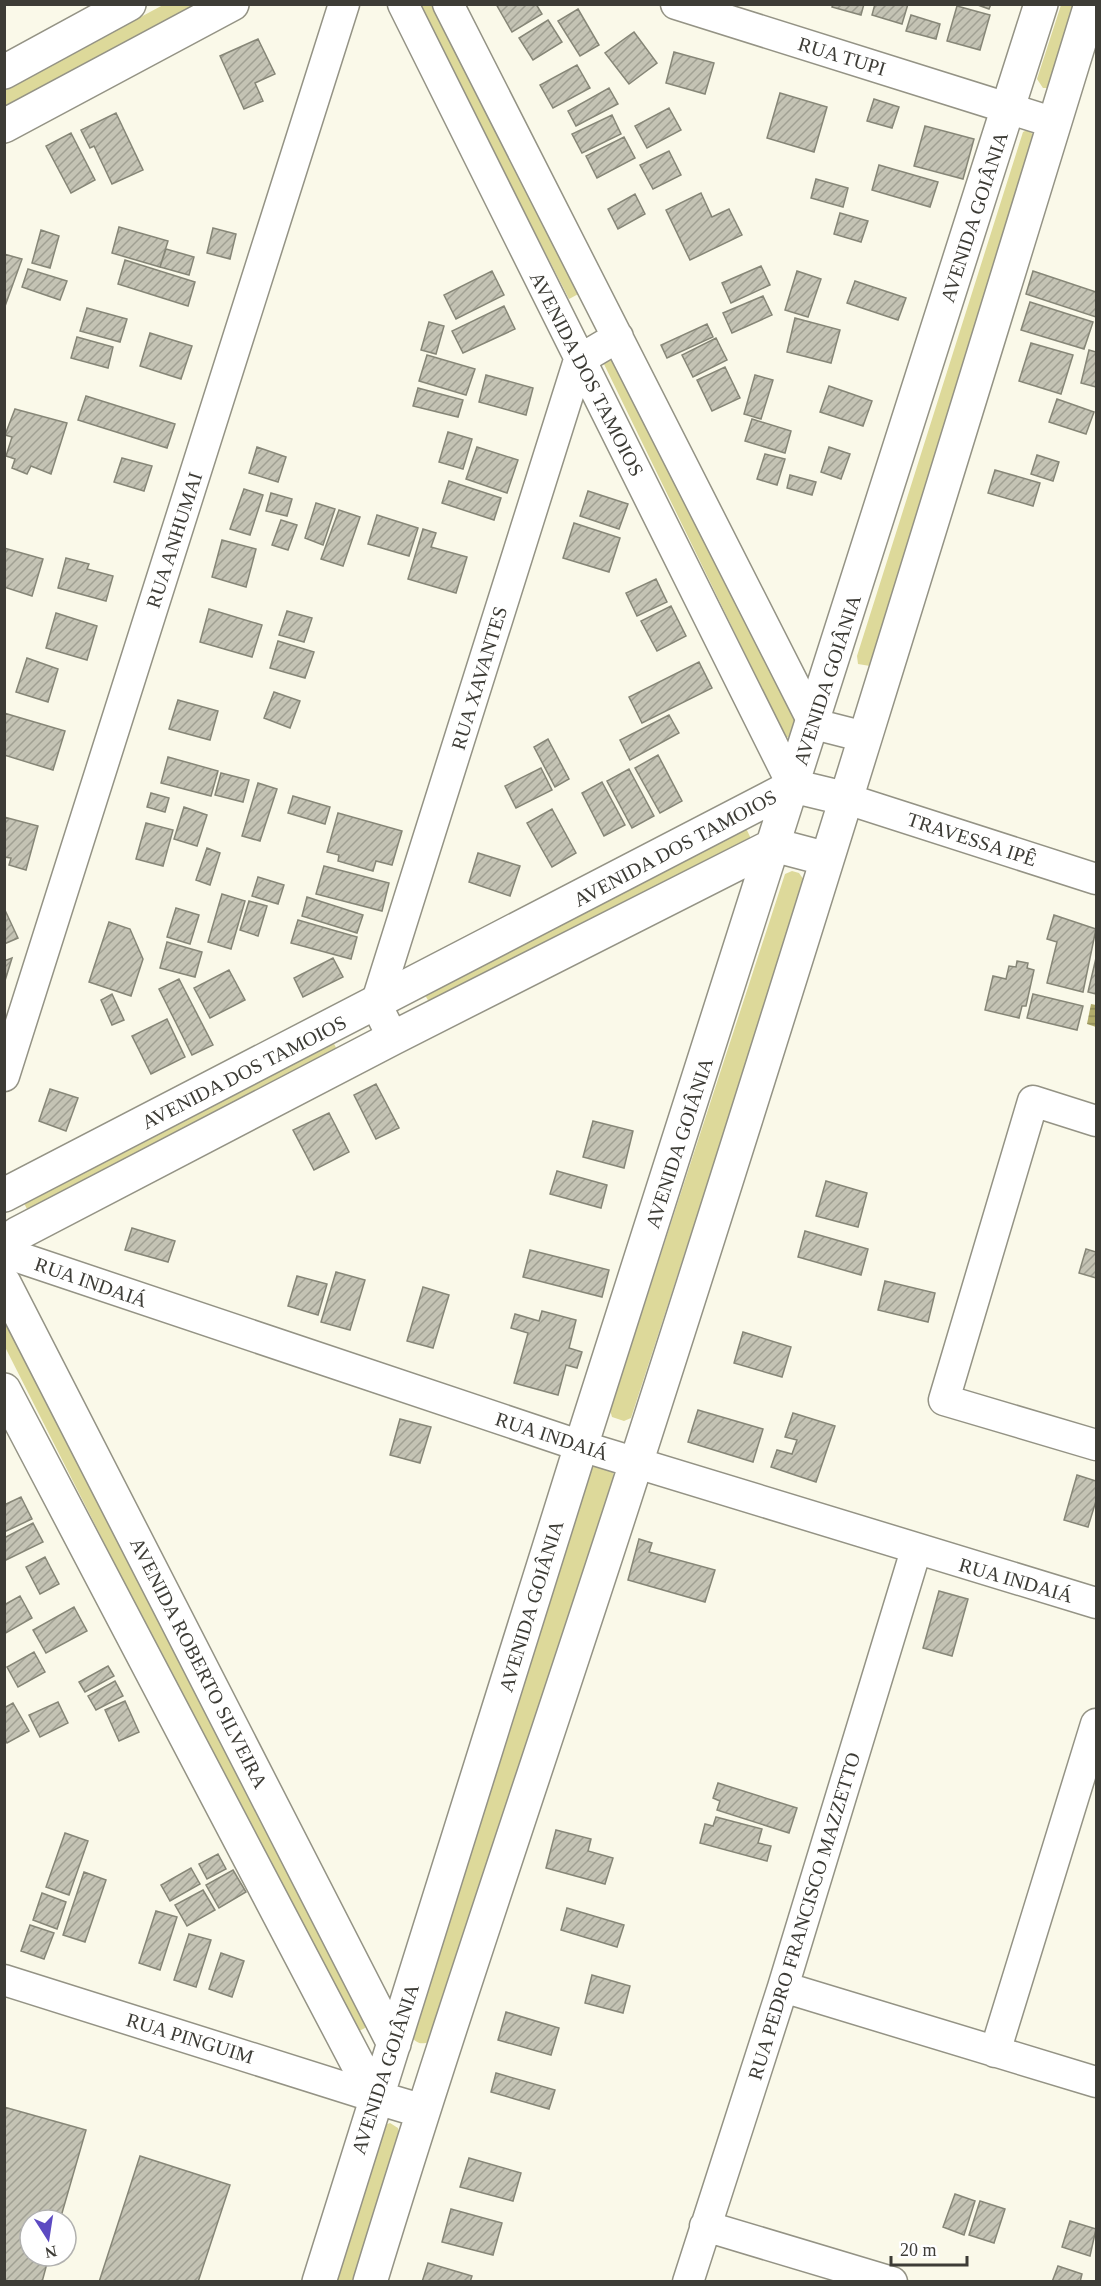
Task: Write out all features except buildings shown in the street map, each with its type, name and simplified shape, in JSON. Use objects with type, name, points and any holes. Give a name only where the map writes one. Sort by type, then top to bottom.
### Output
[{"type":"street","points":[[4,72],[129,4]]},
{"type":"street","points":[[4,126],[231,4]]},
{"type":"street","name":"RUA ANHUMAI","points":[[4,1076],[344,4]]},
{"type":"street","name":"AVENIDA DOS TAMOIOS","points":[[4,1195],[793,786],[403,4]]},
{"type":"street","points":[[448,4],[814,724],[865,737]]},
{"type":"street","name":"AVENIDA GOIÂNIA","points":[[319,2282],[375,2097],[581,1446],[814,724],[1041,4]]},
{"type":"street","points":[[370,2282],[422,2111],[636,1462],[847,799],[1091,4]]},
{"type":"street","name":"RUA TUPI","points":[[689,6],[1055,123]]},
{"type":"street","points":[[579,360],[618,337]]},
{"type":"street","name":"RUA XAVANTES","points":[[376,1004],[579,360]]},
{"type":"street","points":[[793,786],[847,799]]},
{"type":"street","name":"TRAVESSA IPÊ","points":[[847,799],[1096,879]]},
{"type":"street","points":[[774,845],[828,859]]},
{"type":"street","name":"AVENIDA DOS TAMOIOS","points":[[8,1248],[393,1038],[774,845]]},
{"type":"street","points":[[376,1004],[393,1038]]},
{"type":"street","points":[[1096,1121],[1033,1101],[944,1400],[1096,1445]]},
{"type":"street","name":"RUA INDAIÁ","points":[[8,1248],[581,1446],[916,1551],[1096,1603]]},
{"type":"street","name":"AVENIDA ROBERTO SILVEIRA","points":[[8,1248],[393,2044]]},
{"type":"street","points":[[4,1390],[375,2097],[422,2111]]},
{"type":"street","name":"RUA PEDRO FRANCISCO MAZZETTO","points":[[688,2282],[783,1987],[916,1551]]},
{"type":"street","points":[[995,2052],[1096,1725]]},
{"type":"street","name":"RUA PINGUIM","points":[[4,1980],[375,2097]]},
{"type":"street","points":[[783,1987],[1096,2082]]},
{"type":"street","points":[[393,2044],[439,2060]]},
{"type":"street","points":[[705,2226],[892,2282]]},
{"type":"shaded area","points":[[163,5],[200,5],[5,110],[5,90]]},
{"type":"shaded area","points":[[418,5],[438,5],[584,291],[569,299]]},
{"type":"shaded area","points":[[1061,5],[1080,5],[1049,88],[1043,88],[1037,79]]},
{"type":"shaded area","points":[[1027,130],[1037,137],[870,666],[858,664],[857,656],[1023,132]]},
{"type":"shaded area","points":[[615,351],[800,731],[786,738],[601,358]]},
{"type":"shaded area","points":[[745,826],[753,843],[434,1011],[425,995]]},
{"type":"shaded area","points":[[792,871],[799,873],[804,880],[804,887],[631,1418],[624,1421],[612,1417],[610,1410],[785,874]]},
{"type":"shaded area","points":[[1091,1004],[1096,1005],[1096,1027],[1087,1024]]},
{"type":"shaded area","points":[[329,1033],[338,1052],[27,1209],[18,1192]]},
{"type":"shaded area","points":[[4,1304],[367,2021],[365,2028],[359,2031],[351,2030],[5,1347]]},
{"type":"shaded area","points":[[598,1463],[613,1468],[614,1478],[432,2037],[429,2042],[419,2043],[411,2036],[591,1469]]},
{"type":"shaded area","points":[[390,2123],[398,2128],[400,2138],[356,2281],[332,2282],[380,2127]]}]
